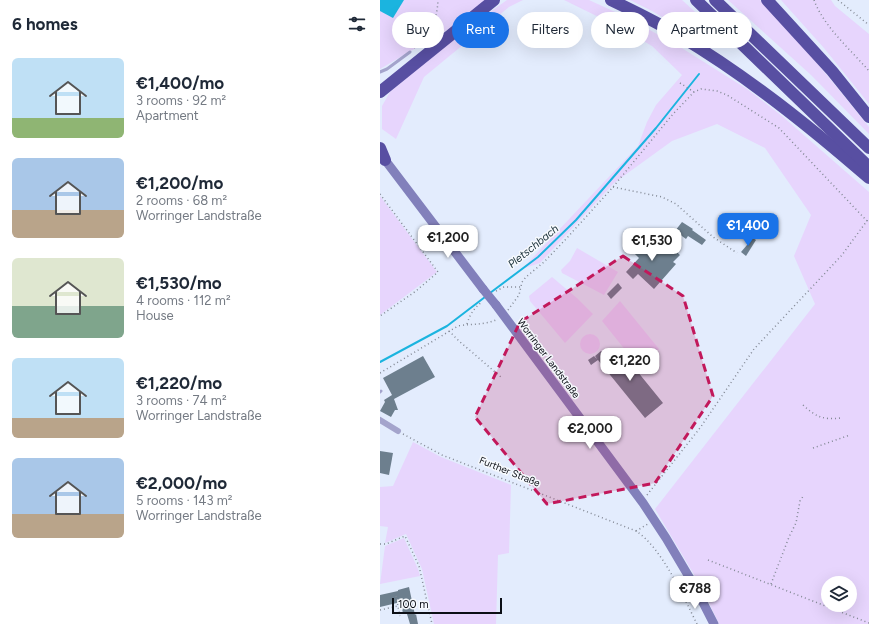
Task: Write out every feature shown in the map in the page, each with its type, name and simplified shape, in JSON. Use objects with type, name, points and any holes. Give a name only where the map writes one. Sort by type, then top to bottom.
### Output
[{"type":"highway","points":[[380,92],[494,0]]},
{"type":"highway","points":[[611,0],[679,35],[741,76],[869,178]]},
{"type":"highway","points":[[696,0],[869,166]]},
{"type":"highway","points":[[715,0],[869,148]]},
{"type":"highway","points":[[767,0],[832,72],[869,117]]},
{"type":"highway","points":[[380,148],[382,156]]},
{"type":"main road","name":"Worringer Landstraße","points":[[382,156],[496,305],[642,502],[666,538],[695,587],[714,624]]},
{"type":"street","points":[[380,420],[398,431]]},
{"type":"lane","points":[[380,72],[387,69],[410,52]]},
{"type":"path","points":[[410,52],[422,41],[436,19],[438,0]]},
{"type":"path","points":[[814,0],[832,30],[869,71]]},
{"type":"path","points":[[838,0],[869,25]]},
{"type":"path","points":[[680,83],[694,92]]},
{"type":"path","points":[[380,373],[458,326],[491,322],[503,315],[514,303],[526,277],[544,262],[613,187],[673,114],[694,92],[701,89],[722,93],[779,128],[867,221]]},
{"type":"path","points":[[613,187],[662,197],[676,204],[713,237],[737,253]]},
{"type":"path","points":[[380,194],[438,272],[404,300],[380,316]]},
{"type":"path","points":[[642,502],[700,428],[754,349],[822,278],[842,255],[869,218]]},
{"type":"path","points":[[495,292],[504,287],[521,287]]},
{"type":"path","points":[[467,324],[470,314],[475,307],[482,302]]},
{"type":"path","points":[[449,331],[502,378]]},
{"type":"path","points":[[803,405],[818,417],[830,419],[841,418]]},
{"type":"path","name":"Further Straße","points":[[398,431],[442,455],[636,531]]},
{"type":"path","points":[[813,448],[850,435]]},
{"type":"path","points":[[771,585],[789,537],[796,523],[800,501],[804,495]]},
{"type":"path","points":[[648,524],[636,531],[644,536],[656,551],[677,584],[698,624]]},
{"type":"path","points":[[380,544],[386,544],[405,536],[419,566],[432,624]]},
{"type":"path","points":[[708,560],[869,623]]},
{"type":"path","points":[[396,596],[400,616]]},
{"type":"path","points":[[380,610],[398,606]]},
{"type":"highlighted area","points":[[623,256],[683,296],[713,396],[655,483],[547,504],[475,417],[520,322]]},
{"type":"shaded area","points":[[380,0],[488,0],[472,12],[452,12],[452,27],[444,32],[444,12],[392,12],[392,48],[416,48],[380,69]]},
{"type":"shaded area","points":[[507,0],[523,0],[503,12],[490,12]]},
{"type":"shaded area","points":[[564,0],[589,0],[615,12],[591,12],[591,13]]},
{"type":"shaded area","points":[[630,0],[682,0],[695,12],[657,12],[657,14]]},
{"type":"shaded area","points":[[728,0],[760,0],[843,94],[869,127],[869,134],[811,75],[752,22],[752,12],[741,12]]},
{"type":"shaded area","points":[[781,0],[831,0],[835,6],[869,34],[869,104],[824,48]]},
{"type":"shaded area","points":[[649,30],[657,34],[657,48],[682,48],[747,89],[782,116],[869,192],[869,624],[719,624],[702,588],[655,509],[815,304],[794,256],[811,215],[765,148],[717,124],[672,141],[614,183],[540,263],[522,269],[638,146],[647,122],[656,105],[682,75],[649,44]]},
{"type":"shaded area","points":[[452,39],[452,48],[459,48],[424,77],[396,139],[382,129],[382,106],[390,92],[442,48],[444,48],[444,46]]},
{"type":"shaded area","points":[[380,196],[437,272],[380,315]]},
{"type":"shaded area","points":[[577,248],[618,272],[604,295],[562,273],[561,270],[570,261]]},
{"type":"shaded area","points":[[552,277],[593,314],[565,343],[530,301],[529,296]]},
{"type":"shaded area","points":[[620,301],[659,349],[638,366],[602,321]]},
{"type":"shaded area","points":[[590,334],[597,337],[600,344],[597,351],[590,354],[583,351],[580,344],[583,337]]},
{"type":"shaded area","points":[[413,442],[441,457],[511,485],[509,553],[498,555],[496,624],[434,624],[422,569],[406,534],[385,543],[388,527],[380,526],[380,487],[393,486]]},
{"type":"shaded area","points":[[404,538],[420,576],[380,584],[385,546]]},
{"type":"water","points":[[380,0],[404,0],[397,12],[392,12],[392,17],[380,11]]},
{"type":"building","points":[[682,222],[706,240],[702,245],[688,236],[686,239],[675,231]]},
{"type":"building","points":[[648,235],[664,253],[670,246],[680,255],[673,262],[676,264],[654,289],[638,274],[633,279],[626,272],[639,258],[631,250]]},
{"type":"building","points":[[753,238],[756,240],[746,256],[741,252]]},
{"type":"building","points":[[618,283],[622,288],[611,299],[607,294]]},
{"type":"building","points":[[620,350],[663,403],[645,418],[598,360],[591,365],[588,360],[594,356],[597,359],[595,356],[601,351],[608,360]]},
{"type":"building","points":[[423,356],[435,377],[394,399],[398,410],[395,410],[391,417],[380,411],[385,402],[384,400],[392,395],[383,378]]},
{"type":"building","points":[[380,451],[393,453],[389,475],[380,473]]},
{"type":"building","points":[[409,587],[418,624],[410,624],[407,614],[403,614],[401,602],[380,607],[380,595]]},
{"type":"waterway","name":"Pletschbach","points":[[490,293],[538,257],[576,220],[656,128],[699,74]]},
{"type":"waterway","name":"Pletschbach","points":[[380,362],[447,326],[485,297]]}]
